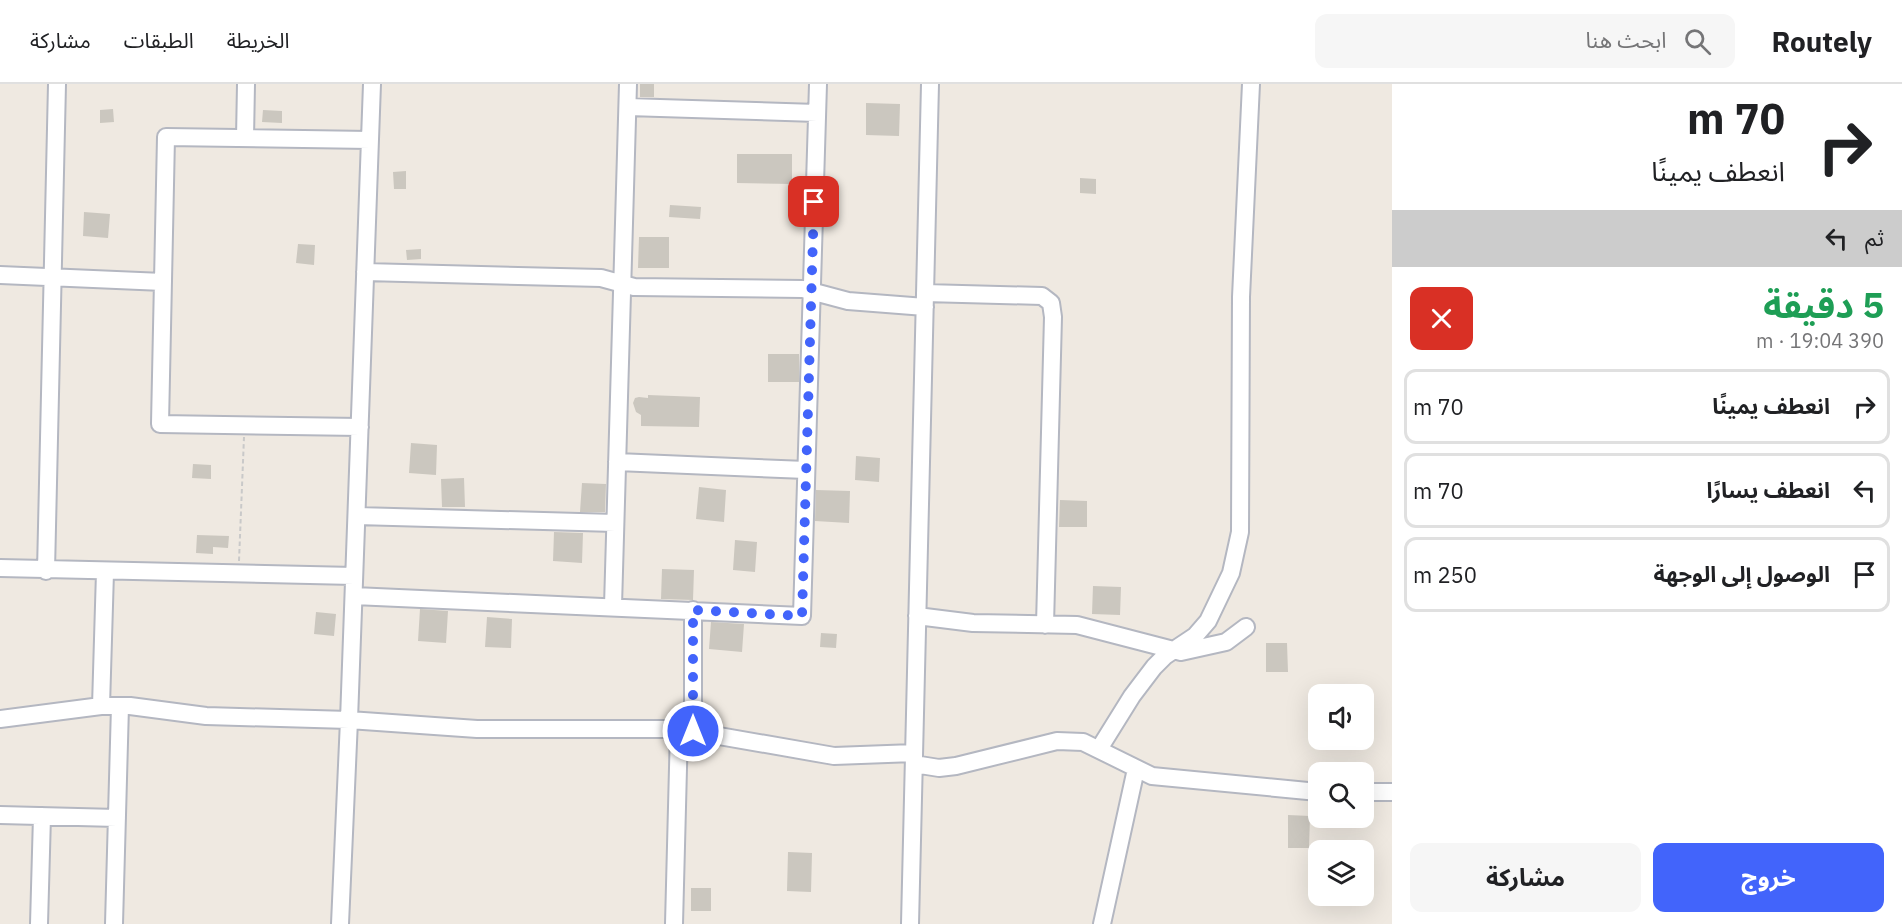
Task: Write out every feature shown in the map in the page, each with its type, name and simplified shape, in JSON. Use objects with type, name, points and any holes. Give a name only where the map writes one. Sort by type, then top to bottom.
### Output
[{"type":"street","points":[[46,571],[57,84]]},
{"type":"street","points":[[245,138],[246,84]]},
{"type":"street","points":[[340,924],[372,84]]},
{"type":"street","points":[[613,606],[628,84]]},
{"type":"street","points":[[354,596],[802,616],[818,84]]},
{"type":"street","points":[[910,924],[930,84]]},
{"type":"street","points":[[1099,749],[1132,696],[1154,667],[1173,650],[1195,636],[1208,621],[1231,573],[1240,532],[1241,297],[1251,84]]},
{"type":"street","points":[[628,107],[817,113]]},
{"type":"street","points":[[360,427],[160,424],[166,137],[370,140]]},
{"type":"street","points":[[365,272],[602,278],[634,287],[803,289],[848,301],[1042,296],[1051,303],[1053,317],[1045,625]]},
{"type":"street","points":[[0,275],[163,282]]},
{"type":"street","points":[[617,462],[806,470]]},
{"type":"street","points":[[357,516],[615,523]]},
{"type":"street","points":[[0,568],[46,571],[354,576]]},
{"type":"street","points":[[101,706],[105,572]]},
{"type":"street","points":[[674,924],[693,610]]},
{"type":"street","points":[[917,616],[973,623],[1077,626],[1181,652],[1226,642],[1246,627]]},
{"type":"street","points":[[0,718],[101,706],[120,706],[206,716],[349,720],[477,729],[686,730],[834,756],[914,759],[939,768],[956,766],[1058,741],[1083,742],[1152,776],[1308,791]]},
{"type":"street","points":[[114,924],[120,706]]},
{"type":"street","points":[[1102,924],[1136,768]]},
{"type":"street","points":[[1374,792],[1392,792]]},
{"type":"street","points":[[0,816],[117,818]]},
{"type":"street","points":[[39,924],[42,816]]},
{"type":"path","points":[[239,574],[244,426]]},
{"type":"building","points":[[640,84],[654,84],[654,97],[640,97]]},
{"type":"building","points":[[866,103],[900,104],[899,136],[866,135]]},
{"type":"building","points":[[113,109],[114,122],[100,123],[100,110]]},
{"type":"building","points":[[263,110],[282,111],[282,123],[262,122]]},
{"type":"building","points":[[737,154],[792,154],[792,184],[737,183]]},
{"type":"building","points":[[406,171],[406,189],[394,189],[393,172]]},
{"type":"building","points":[[1080,178],[1096,179],[1096,194],[1080,193]]},
{"type":"building","points":[[670,205],[701,207],[700,219],[669,217]]},
{"type":"building","points":[[84,212],[110,214],[108,238],[83,236]]},
{"type":"building","points":[[639,237],[669,237],[669,268],[638,268]]},
{"type":"building","points":[[298,244],[315,245],[314,265],[296,263]]},
{"type":"building","points":[[421,249],[421,259],[407,260],[406,250]]},
{"type":"building","points":[[768,354],[799,354],[799,382],[768,382]]},
{"type":"building","points":[[648,395],[700,397],[699,427],[641,426],[641,415],[636,412],[633,403],[635,398],[648,398]]},
{"type":"building","points":[[411,443],[437,445],[436,475],[409,473]]},
{"type":"building","points":[[856,456],[880,458],[879,482],[855,480]]},
{"type":"building","points":[[193,464],[211,465],[211,479],[192,478]]},
{"type":"building","points":[[464,478],[465,507],[442,507],[441,479]]},
{"type":"building","points":[[582,483],[606,484],[605,512],[580,512]]},
{"type":"building","points":[[699,487],[726,490],[724,522],[696,519]]},
{"type":"building","points":[[816,490],[850,491],[849,523],[815,521]]},
{"type":"building","points":[[1060,500],[1087,501],[1087,527],[1059,527]]},
{"type":"building","points":[[554,532],[583,533],[582,563],[553,561]]},
{"type":"building","points":[[197,535],[229,536],[228,548],[213,547],[213,554],[196,553]]},
{"type":"building","points":[[735,540],[757,542],[755,572],[733,570]]},
{"type":"building","points":[[662,569],[694,570],[693,600],[661,599]]},
{"type":"building","points":[[1093,586],[1121,587],[1120,615],[1092,614]]},
{"type":"building","points":[[420,609],[448,611],[446,643],[418,641]]},
{"type":"building","points":[[316,612],[336,614],[334,636],[314,634]]},
{"type":"building","points":[[487,617],[512,619],[511,648],[485,647]]},
{"type":"building","points":[[711,622],[744,624],[742,652],[709,649]]},
{"type":"building","points":[[821,633],[837,634],[836,648],[820,647]]},
{"type":"building","points":[[1266,643],[1287,643],[1288,672],[1266,672]]},
{"type":"building","points":[[1288,815],[1308,816],[1308,848],[1288,848]]},
{"type":"building","points":[[788,852],[812,853],[811,892],[787,891]]},
{"type":"building","points":[[691,888],[711,888],[711,911],[691,911]]},
{"type":"route","points":[[693,731],[693,610],[802,616],[814,202]]}]
